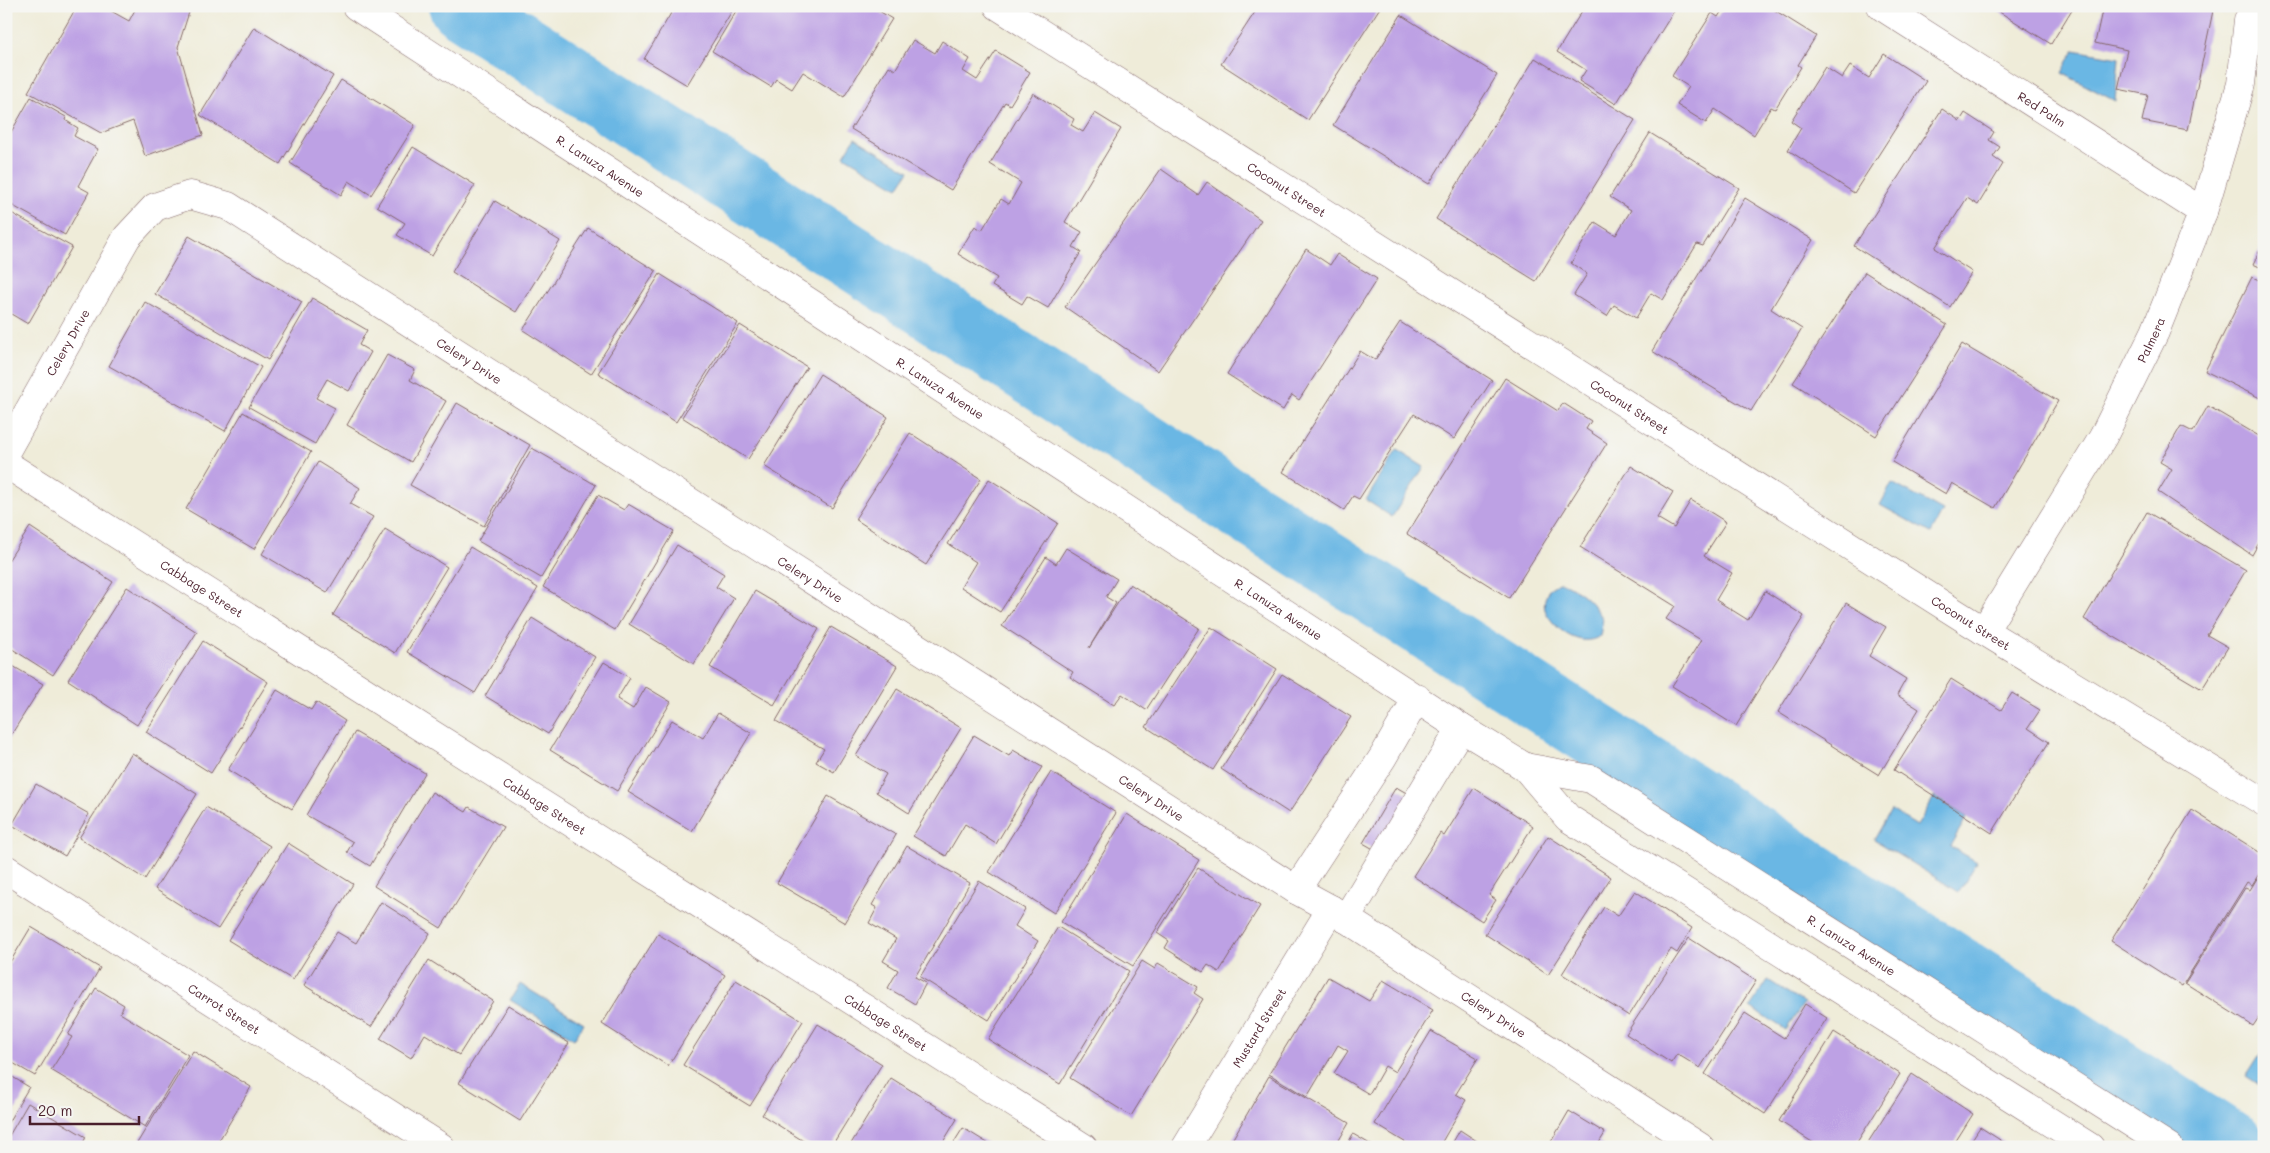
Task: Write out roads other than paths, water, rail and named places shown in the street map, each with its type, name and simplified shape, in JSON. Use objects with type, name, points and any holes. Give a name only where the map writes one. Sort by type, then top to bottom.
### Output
[{"type":"street","name":"R. Lanuza Avenue","points":[[356,6],[1461,728],[1525,767],[1568,818],[2090,1147]]},
{"type":"street","name":"Coconut Street","points":[[998,6],[1984,631],[2264,802]]},
{"type":"street","name":"Red Palm","points":[[1881,6],[2203,212]]},
{"type":"street","name":"Palmera","points":[[1984,631],[2103,437],[2154,332],[2203,212],[2241,84],[2254,16]]},
{"type":"street","name":"Celery Drive","points":[[6,451],[127,236],[155,207],[190,195],[228,206],[1296,890],[1339,914],[1700,1147]]},
{"type":"street","name":"Cabbage Street","points":[[6,464],[1082,1147]]},
{"type":"street","points":[[1296,890],[1383,757],[1417,698]]},
{"type":"street","name":"Mustard Street","points":[[1186,1147],[1461,728]]},
{"type":"street","name":"R. Lanuza Avenue","points":[[1525,767],[1590,779],[2169,1147]]},
{"type":"street","name":"Carrot Street","points":[[6,869],[442,1147]]},
{"type":"water","points":[[2074,50],[2119,58],[2115,101],[2062,73]]},
{"type":"water","points":[[855,138],[909,171],[898,188],[844,156]]},
{"type":"water","points":[[1397,450],[1424,467],[1392,517],[1366,500]]},
{"type":"water","points":[[1892,483],[1943,511],[1931,533],[1880,505]]},
{"type":"water","points":[[1560,582],[1579,592],[1590,601],[1599,613],[1603,619],[1600,636],[1593,639],[1577,639],[1562,631],[1550,619],[1544,606],[1545,600],[1549,589]]},
{"type":"water","points":[[1934,797],[1967,817],[1950,846],[1977,862],[1959,892],[1874,840],[1891,810],[1917,826]]},
{"type":"water","points":[[1768,980],[1804,1003],[1786,1030],[1750,1007]]},
{"type":"water","points":[[520,984],[584,1023],[574,1039],[510,1000]]},
{"type":"water","points":[[2264,1048],[2264,1088],[2246,1076]]},
{"type":"waterway","points":[[461,6],[2236,1147]]}]
